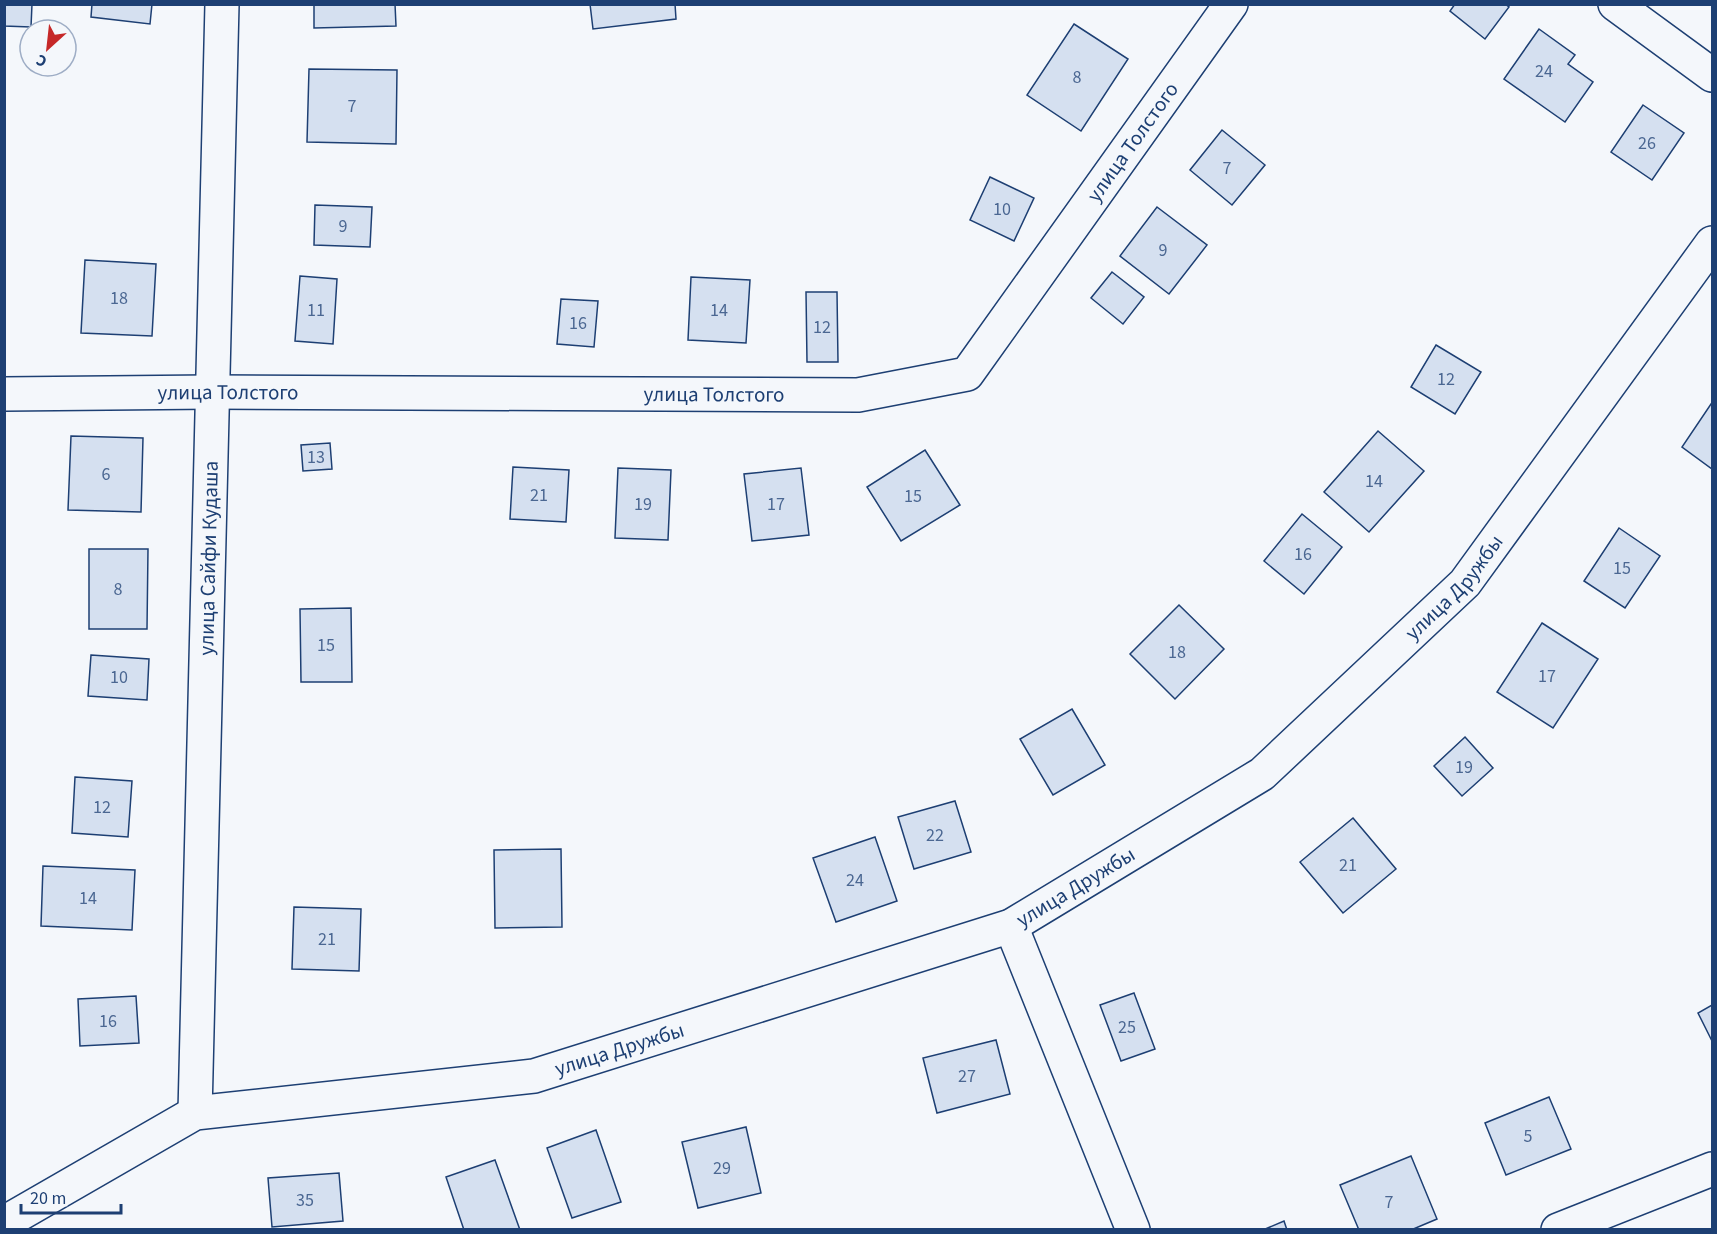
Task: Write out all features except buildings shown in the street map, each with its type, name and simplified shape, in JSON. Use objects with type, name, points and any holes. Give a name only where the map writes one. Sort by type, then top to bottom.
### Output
[{"type":"street","name":"улица Сайфи Кудаша","points":[[195,1113],[222,4]]},
{"type":"street","name":"улица Толстого","points":[[4,394],[212,392],[858,395],[967,374],[1231,4]]},
{"type":"street","points":[[1616,4],[1713,75]]},
{"type":"street","name":"улица Дружбы","points":[[195,1113],[534,1076],[1011,926],[1262,774],[1465,583],[1713,243]]},
{"type":"street","points":[[1011,926],[1133,1230]]},
{"type":"street","points":[[4,1223],[195,1113]]},
{"type":"street","points":[[1558,1230],[1713,1169]]}]
